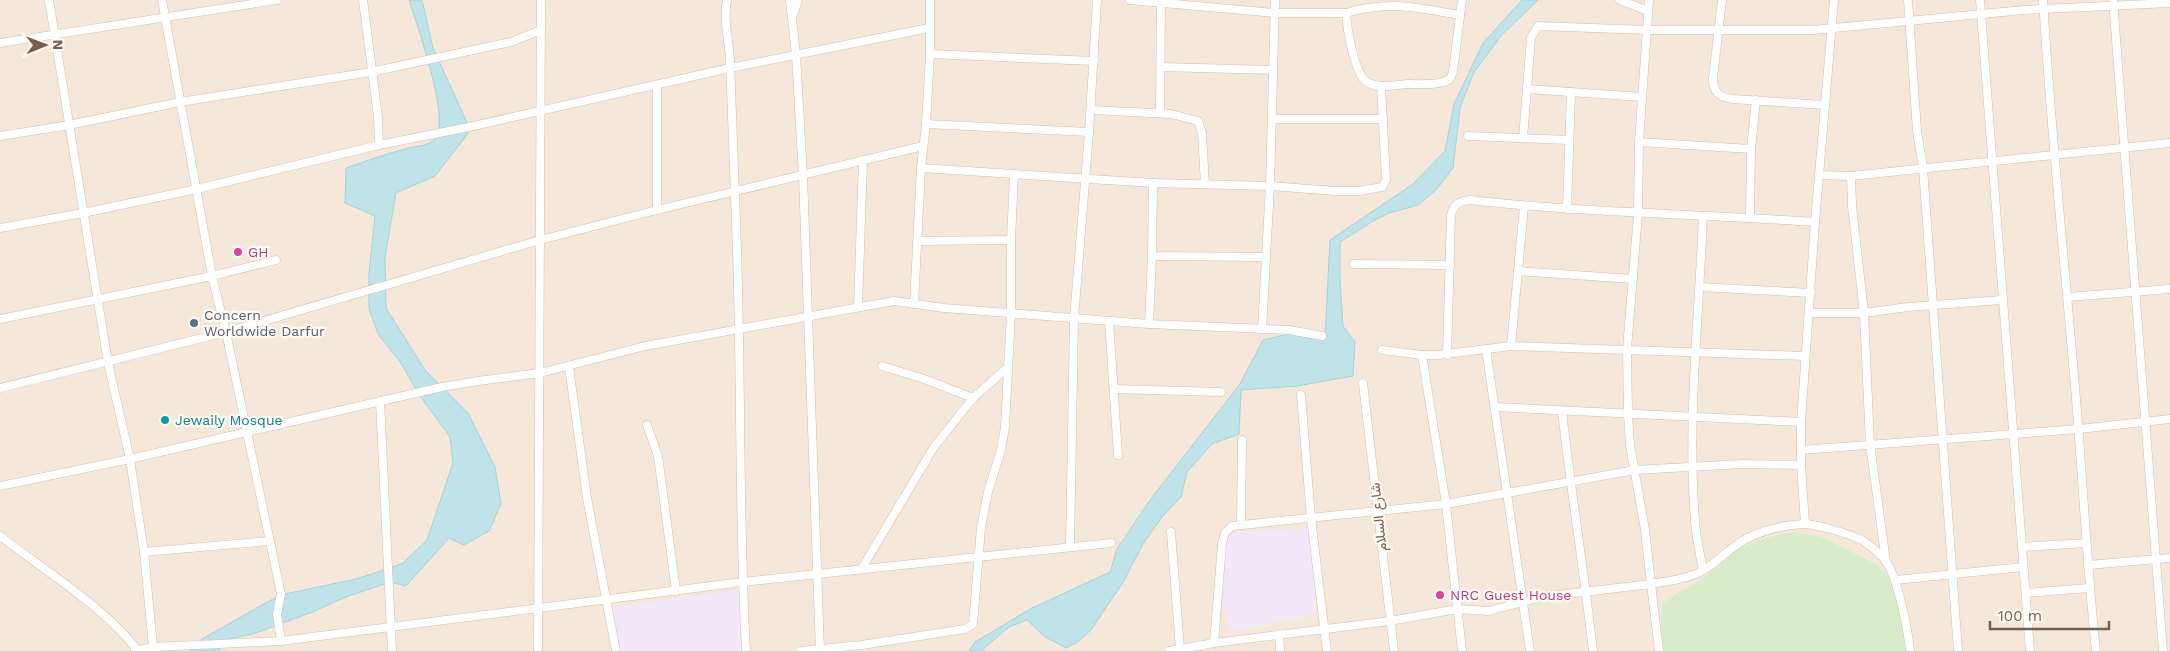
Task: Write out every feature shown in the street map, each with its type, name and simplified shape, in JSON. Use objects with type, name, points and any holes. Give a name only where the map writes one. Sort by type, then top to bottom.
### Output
[{"type":"street","points":[[49,0],[108,363],[130,459],[144,552],[153,647]]},
{"type":"street","points":[[162,0],[212,276],[226,332],[281,594],[277,614],[281,642]]},
{"type":"street","points":[[0,43],[277,0]]},
{"type":"street","points":[[363,0],[378,117],[379,145]]},
{"type":"street","points":[[538,651],[542,110],[541,0]]},
{"type":"street","points":[[726,0],[725,13],[730,68],[735,192],[739,330],[742,582],[746,651]]},
{"type":"street","points":[[790,0],[796,55],[803,176],[820,650]]},
{"type":"street","points":[[792,20],[798,0]]},
{"type":"street","points":[[914,304],[921,168],[926,124],[930,54],[930,0]]},
{"type":"street","points":[[1070,547],[1074,319],[1091,110],[1097,0]]},
{"type":"street","points":[[1130,0],[1275,13],[1346,13],[1365,3],[1407,3],[1460,15]]},
{"type":"street","points":[[1262,328],[1273,119],[1275,0]]},
{"type":"street","points":[[1346,13],[1347,34],[1361,74],[1367,82],[1381,86],[1431,84],[1450,79],[1453,72],[1462,0]]},
{"type":"street","points":[[1620,0],[1648,11]]},
{"type":"street","points":[[1649,0],[1639,142],[1638,214],[1627,349],[1628,414],[1634,470],[1645,530],[1659,651]]},
{"type":"street","points":[[1722,0],[1713,78],[1714,91],[1726,98],[1825,105]]},
{"type":"street","points":[[1805,524],[1800,465],[1801,422],[1815,222],[1834,0]]},
{"type":"street","points":[[1908,0],[1917,131],[1923,168],[1958,651]]},
{"type":"street","points":[[1980,0],[2030,651]]},
{"type":"street","points":[[2043,0],[2054,156],[2079,429],[2089,588],[2096,651]]},
{"type":"street","points":[[1160,113],[1161,2]]},
{"type":"street","points":[[2113,3],[2126,147],[2163,651]]},
{"type":"street","points":[[1523,138],[1530,38],[1538,26],[1647,30],[1832,29],[2113,3],[2170,3]]},
{"type":"street","points":[[0,228],[197,189],[379,145],[469,128],[730,68],[929,28]]},
{"type":"street","points":[[0,136],[69,125],[180,102],[371,72],[512,42],[541,30]]},
{"type":"street","points":[[930,54],[1094,61]]},
{"type":"street","points":[[1161,67],[1273,70]]},
{"type":"street","points":[[657,85],[657,210]]},
{"type":"street","points":[[921,168],[1153,184],[1270,186],[1360,191],[1382,187],[1386,180],[1381,86]]},
{"type":"street","points":[[1527,89],[1642,97]]},
{"type":"street","points":[[1567,209],[1571,92]]},
{"type":"street","points":[[1750,218],[1751,149],[1756,100]]},
{"type":"street","points":[[1091,110],[1160,113],[1178,115],[1198,121],[1202,133],[1205,184]]},
{"type":"street","points":[[1273,119],[1383,118]]},
{"type":"street","points":[[926,124],[1089,132]]},
{"type":"street","points":[[1468,136],[1569,140]]},
{"type":"street","points":[[1639,142],[1751,149]]},
{"type":"street","points":[[1820,175],[1851,176],[2170,143]]},
{"type":"street","points":[[0,388],[108,363],[226,332],[540,240],[923,146]]},
{"type":"street","points":[[858,307],[863,160]]},
{"type":"street","points":[[800,651],[862,645],[968,629],[974,620],[977,557],[986,501],[1001,450],[1005,426],[1011,313],[1011,240],[1014,174]]},
{"type":"street","points":[[1851,176],[1852,216],[1864,313],[1870,444],[1887,563],[1895,580],[1910,651]]},
{"type":"street","points":[[1149,324],[1153,184]]},
{"type":"street","points":[[1447,355],[1451,215],[1456,204],[1462,201],[1470,200],[1638,214],[1815,222]]},
{"type":"street","points":[[1511,346],[1524,206]]},
{"type":"street","points":[[1703,216],[1700,287],[1694,351],[1692,466],[1695,523],[1703,570]]},
{"type":"street","points":[[917,241],[1011,240]]},
{"type":"street","points":[[1152,256],[1265,257]]},
{"type":"street","points":[[0,319],[212,276],[276,260]]},
{"type":"street","points":[[1354,264],[1450,265]]},
{"type":"street","points":[[1518,271],[1633,279]]},
{"type":"street","points":[[1700,287],[1811,293]]},
{"type":"street","points":[[2068,297],[2170,289]]},
{"type":"street","points":[[1809,313],[1864,313],[2002,300]]},
{"type":"street","points":[[0,486],[130,459],[380,401],[478,381],[540,373],[569,367],[645,346],[894,301],[944,308],[1074,319],[1289,330],[1322,336]]},
{"type":"street","points":[[1109,321],[1118,455]]},
{"type":"street","points":[[1382,350],[1422,356],[1447,355],[1511,346],[1805,356]]},
{"type":"street","points":[[1486,349],[1496,407],[1530,651]]},
{"type":"street","points":[[1422,356],[1446,504],[1462,651]]},
{"type":"street","points":[[882,366],[924,379],[973,398]]},
{"type":"street","points":[[569,367],[587,498],[616,651]]},
{"type":"street","points":[[862,568],[934,447],[973,398],[1007,368]]},
{"type":"street","name":"شارع السلام","points":[[1363,383],[1394,651]]},
{"type":"street","points":[[1114,389],[1221,392]]},
{"type":"street","points":[[1301,395],[1311,518],[1327,651]]},
{"type":"street","points":[[380,401],[392,651]]},
{"type":"street","points":[[1496,407],[1801,422]]},
{"type":"street","points":[[1562,411],[1570,482],[1587,591],[1593,651]]},
{"type":"street","points":[[1801,450],[2079,429],[2170,419]]},
{"type":"street","points":[[647,425],[658,456],[676,591]]},
{"type":"street","points":[[1241,523],[1242,440]]},
{"type":"street","points":[[1214,642],[1222,544],[1228,528],[1241,523],[1378,512],[1446,504],[1634,470],[1742,464],[1800,465]]},
{"type":"street","points":[[1169,651],[1197,649],[1214,642],[1390,622],[1457,608],[1490,611],[1524,600],[1651,584],[1684,577],[1703,570],[1732,546],[1749,536],[1773,528],[1805,524],[1862,540],[1887,563]]},
{"type":"street","points":[[1171,532],[1180,649]]},
{"type":"street","points":[[0,536],[91,605],[120,630],[137,651],[153,647],[281,642],[390,626],[742,582],[1111,543]]},
{"type":"street","points":[[144,552],[269,541]]},
{"type":"street","points":[[2022,548],[2086,543]]},
{"type":"street","points":[[2088,565],[2170,558]]},
{"type":"street","points":[[1895,580],[2024,567]]},
{"type":"street","points":[[2026,593],[2089,588]]},
{"type":"street","points":[[1279,634],[1280,651]]},
{"type":"shaded area","points":[[0,0],[2170,0],[2170,651],[0,651]]},
{"type":"shaded area","points":[[1308,528],[1317,614],[1232,631],[1223,606],[1228,539],[1234,532]]},
{"type":"shaded area","points":[[738,590],[744,651],[620,651],[613,607]]},
{"type":"green space","points":[[1793,532],[1822,537],[1876,564],[1891,578],[1904,620],[1907,651],[1664,651],[1661,639],[1662,604],[1700,581],[1738,549],[1766,538]]},
{"type":"water","points":[[409,0],[422,0],[433,48],[469,127],[469,132],[435,176],[396,193],[385,257],[386,308],[425,370],[468,413],[495,467],[501,504],[489,531],[464,545],[449,538],[406,586],[390,582],[346,597],[256,633],[228,639],[218,651],[190,651],[202,639],[280,595],[356,579],[403,563],[427,540],[453,463],[450,437],[418,393],[401,363],[378,334],[369,309],[369,273],[375,216],[345,203],[346,168],[390,153],[427,144],[434,140],[439,130],[439,115],[431,73]]},
{"type":"water","points":[[1522,0],[1538,0],[1501,36],[1474,72],[1460,108],[1453,168],[1436,190],[1418,205],[1389,213],[1340,242],[1343,326],[1355,342],[1353,376],[1297,386],[1241,390],[1239,434],[1212,444],[1187,472],[1181,497],[1162,517],[1143,544],[1122,584],[1091,630],[1076,643],[1066,648],[1044,636],[1027,620],[1009,627],[981,651],[969,651],[975,642],[1032,608],[1110,572],[1117,549],[1150,500],[1240,384],[1263,340],[1293,333],[1325,338],[1330,240],[1413,184],[1445,151],[1454,104],[1483,43]]},
{"type":"place","name":"GH","points":[[238,252]]},
{"type":"place","name":"Concern Worldwide Darfur","points":[[194,323]]},
{"type":"place","name":"Jewaily Mosque","points":[[165,420]]},
{"type":"place","name":"NRC Guest House","points":[[1440,595]]}]
